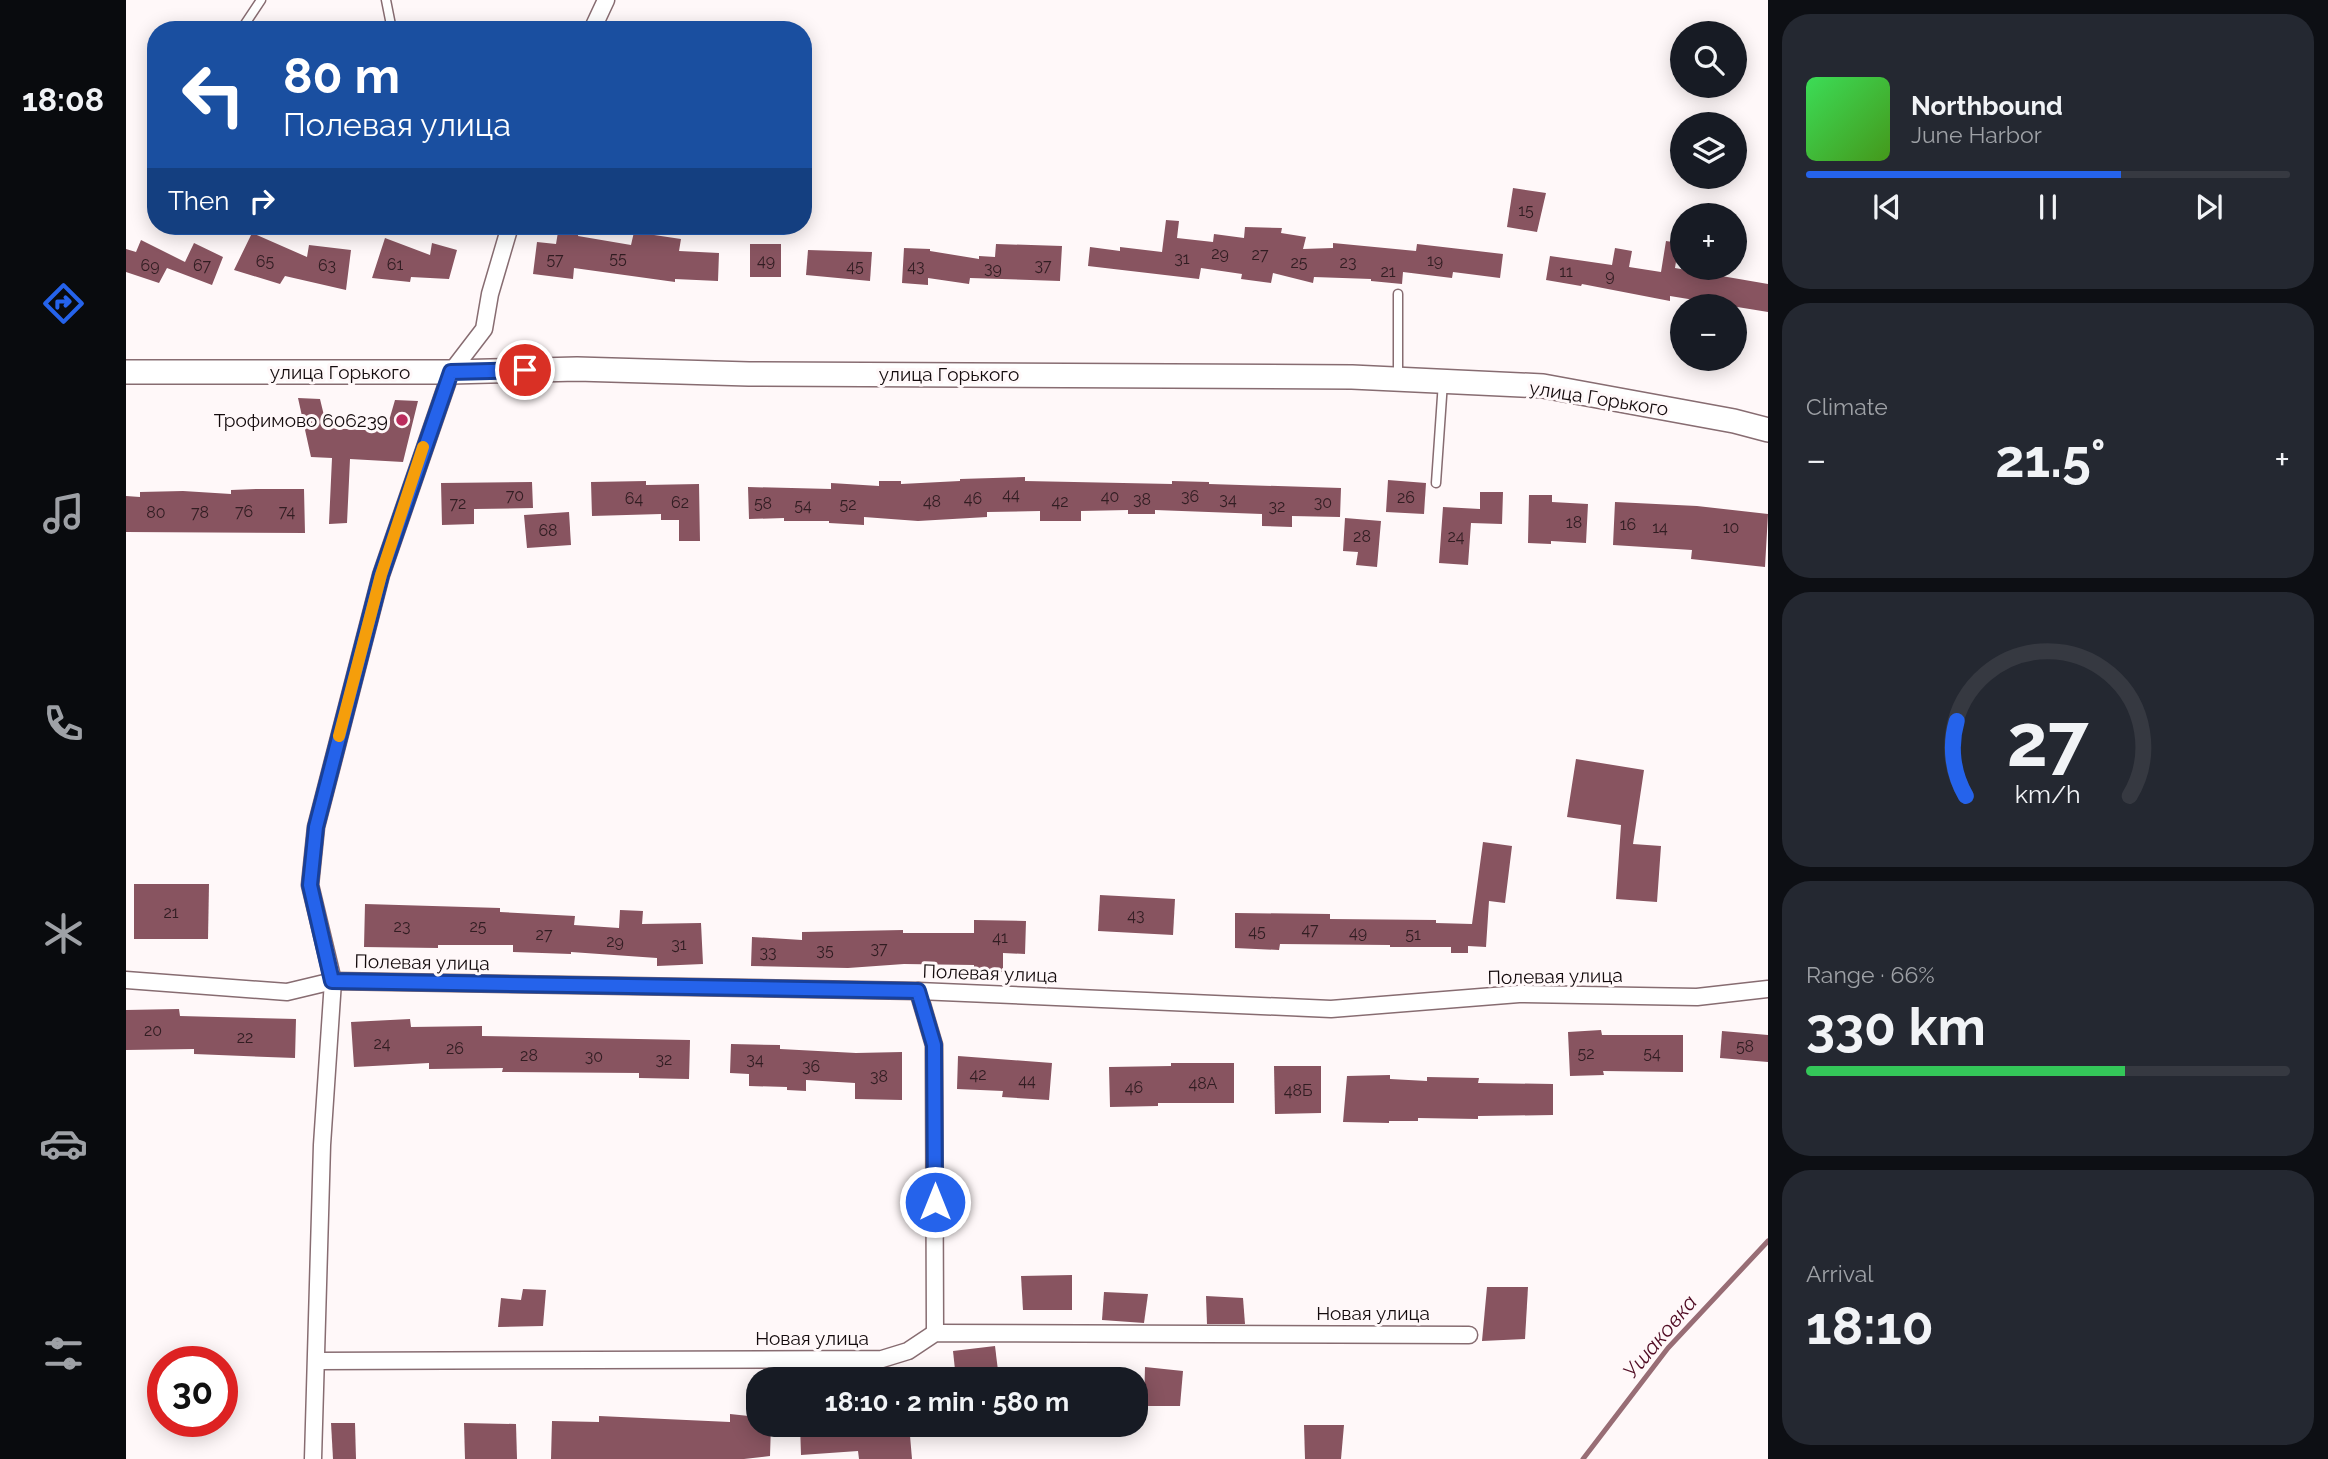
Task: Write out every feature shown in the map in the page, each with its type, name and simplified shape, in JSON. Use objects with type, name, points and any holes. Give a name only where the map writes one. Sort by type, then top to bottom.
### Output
[{"type":"main road","name":"улица Горького","points":[[126,372],[451,372],[577,369],[748,374],[1285,375],[1543,386],[1734,421],[1768,430]]},
{"type":"street","points":[[596,21],[606,0]]},
{"type":"street","points":[[313,1459],[322,1145],[332,981],[310,885],[316,827],[381,575],[451,372],[484,329],[490,294],[507,235]]},
{"type":"street","name":"Полевая улица","points":[[126,980],[287,992],[332,981],[918,991],[1331,1009],[1519,994],[1697,997],[1768,989]]},
{"type":"street","points":[[918,991],[934,1045],[935,1333]]},
{"type":"street","name":"Новая улица","points":[[317,1361],[882,1359],[908,1351],[935,1333],[1469,1335]]},
{"type":"lane","points":[[247,21],[261,0]]},
{"type":"lane","points":[[386,0],[390,21]]},
{"type":"lane","points":[[1398,293],[1398,380]]},
{"type":"lane","points":[[1436,483],[1443,382]]},
{"type":"building","points":[[1513,188],[1546,193],[1537,232],[1507,227]]},
{"type":"building","points":[[1166,220],[1179,221],[1177,238],[1213,242],[1214,234],[1244,238],[1245,227],[1282,228],[1281,233],[1306,237],[1303,249],[1333,248],[1333,243],[1416,251],[1417,244],[1503,254],[1500,278],[1453,272],[1452,278],[1403,272],[1402,284],[1371,279],[1314,277],[1313,283],[1273,273],[1271,283],[1241,279],[1242,274],[1201,268],[1199,279],[1088,266],[1090,247],[1162,252]]},
{"type":"building","points":[[251,235],[307,257],[309,245],[351,250],[346,290],[285,276],[280,284],[234,270]]},
{"type":"building","points":[[558,235],[578,235],[631,245],[633,235],[681,239],[679,251],[719,253],[718,281],[675,279],[675,282],[574,268],[573,279],[533,274],[537,242],[556,244]]},
{"type":"building","points":[[385,238],[430,255],[432,243],[457,250],[449,279],[411,277],[410,282],[372,278]]},
{"type":"building","points":[[141,240],[185,262],[194,243],[223,257],[212,285],[167,268],[159,283],[126,272],[126,249],[136,252]]},
{"type":"building","points":[[1666,241],[1670,242],[1670,280],[1745,280],[1768,284],[1768,312],[1747,309],[1747,294],[1670,294],[1670,301],[1546,280],[1550,256],[1612,265],[1615,248],[1632,251],[1629,267],[1661,272]]},
{"type":"building","points":[[750,244],[781,244],[781,277],[750,277]]},
{"type":"building","points":[[996,244],[1062,246],[1060,281],[970,278],[969,284],[928,278],[928,285],[902,283],[904,248],[930,249],[979,259],[979,256],[995,257]]},
{"type":"building","points":[[808,250],[872,252],[870,281],[806,275]]},
{"type":"building","points":[[298,398],[320,399],[327,428],[386,431],[395,400],[418,401],[403,462],[350,459],[347,523],[329,524],[332,458],[311,457]]},
{"type":"building","points":[[1025,477],[1025,481],[1172,484],[1172,481],[1341,488],[1340,517],[1292,516],[1292,527],[1262,526],[1262,514],[1155,510],[1155,514],[1128,514],[1128,510],[1081,511],[1081,521],[1040,521],[1040,511],[987,512],[987,517],[918,521],[864,517],[864,525],[829,521],[784,521],[784,518],[749,519],[748,487],[831,489],[831,483],[879,486],[879,481],[901,481],[901,484]]},
{"type":"building","points":[[1388,480],[1426,483],[1424,514],[1386,512]]},
{"type":"building","points":[[646,481],[646,485],[699,484],[700,541],[679,541],[679,520],[661,520],[661,514],[592,516],[591,482]]},
{"type":"building","points":[[532,482],[533,508],[474,509],[474,524],[442,525],[441,483]]},
{"type":"building","points":[[304,489],[305,533],[126,532],[126,496],[140,497],[140,492],[183,491],[231,494],[231,490]]},
{"type":"building","points":[[1480,492],[1503,492],[1502,524],[1471,523],[1468,565],[1439,563],[1443,507],[1480,509]]},
{"type":"building","points":[[1529,495],[1552,495],[1552,502],[1588,504],[1586,543],[1528,543]]},
{"type":"building","points":[[1615,502],[1697,506],[1768,514],[1765,567],[1691,559],[1692,550],[1613,545]]},
{"type":"building","points":[[569,512],[571,545],[527,548],[524,515]]},
{"type":"building","points":[[1345,518],[1381,521],[1377,567],[1356,565],[1358,552],[1343,551]]},
{"type":"building","points":[[1576,759],[1644,770],[1633,844],[1661,846],[1657,902],[1616,899],[1621,825],[1567,817]]},
{"type":"building","points":[[1483,842],[1512,846],[1505,903],[1489,901],[1486,947],[1468,946],[1468,953],[1451,953],[1451,947],[1390,945],[1280,944],[1279,950],[1235,948],[1235,913],[1330,914],[1330,919],[1436,920],[1436,923],[1472,924]]},
{"type":"building","points":[[134,884],[209,884],[208,939],[134,939]]},
{"type":"building","points":[[1100,895],[1175,899],[1173,935],[1098,931]]},
{"type":"building","points":[[365,904],[500,908],[500,912],[575,916],[574,925],[619,928],[620,910],[643,911],[642,924],[701,923],[703,964],[657,966],[657,958],[571,952],[513,952],[513,945],[364,947]]},
{"type":"building","points":[[974,920],[1026,921],[1025,954],[1003,953],[1003,972],[974,972],[974,965],[904,964],[848,968],[751,966],[752,937],[802,940],[802,932],[903,930],[903,933],[974,933]]},
{"type":"building","points":[[179,1009],[180,1016],[296,1019],[295,1058],[194,1054],[194,1049],[126,1050],[126,1010]]},
{"type":"building","points":[[410,1019],[411,1027],[482,1026],[482,1036],[690,1040],[689,1079],[639,1078],[639,1073],[502,1072],[503,1068],[429,1069],[429,1063],[354,1067],[351,1022]]},
{"type":"building","points":[[1601,1030],[1602,1035],[1683,1035],[1683,1072],[1603,1071],[1604,1075],[1570,1076],[1568,1032]]},
{"type":"building","points":[[1722,1031],[1768,1035],[1768,1062],[1720,1058]]},
{"type":"building","points":[[731,1044],[780,1045],[780,1049],[856,1053],[902,1052],[902,1100],[855,1099],[855,1083],[806,1080],[806,1091],[787,1090],[787,1087],[749,1086],[749,1074],[730,1073]]},
{"type":"building","points":[[958,1056],[1052,1063],[1049,1100],[1002,1097],[1003,1091],[957,1089]]},
{"type":"building","points":[[1171,1063],[1234,1063],[1234,1103],[1158,1103],[1158,1106],[1110,1107],[1109,1067],[1171,1066]]},
{"type":"building","points":[[1274,1066],[1321,1066],[1321,1113],[1275,1114]]},
{"type":"building","points":[[1390,1075],[1390,1079],[1427,1081],[1427,1077],[1479,1078],[1478,1083],[1553,1084],[1553,1115],[1478,1116],[1478,1119],[1418,1118],[1418,1121],[1389,1123],[1343,1122],[1347,1076]]},
{"type":"building","points":[[1072,1275],[1072,1310],[1023,1310],[1021,1276]]},
{"type":"building","points":[[1487,1287],[1528,1287],[1525,1339],[1482,1341]]},
{"type":"building","points":[[523,1289],[546,1290],[543,1326],[498,1327],[501,1298],[521,1300]]},
{"type":"building","points":[[1104,1292],[1148,1294],[1144,1323],[1102,1320]]},
{"type":"building","points":[[1206,1296],[1243,1298],[1245,1324],[1207,1324]]},
{"type":"building","points":[[995,1346],[998,1367],[955,1367],[953,1351]]},
{"type":"building","points":[[1148,1367],[1183,1371],[1180,1406],[1148,1406]]},
{"type":"building","points":[[730,1414],[746,1416],[746,1437],[771,1437],[770,1456],[744,1459],[551,1459],[552,1421],[599,1422],[599,1416],[730,1422]]},
{"type":"building","points":[[331,1423],[355,1423],[356,1459],[333,1459]]},
{"type":"building","points":[[464,1423],[516,1424],[517,1459],[465,1459]]},
{"type":"building","points":[[1304,1425],[1344,1425],[1341,1459],[1305,1459]]},
{"type":"building","points":[[800,1437],[910,1437],[912,1459],[859,1459],[858,1451],[801,1455]]},
{"type":"waterway","name":"Ушаковка","points":[[1583,1459],[1668,1348],[1768,1241]]},
{"type":"slow traffic","points":[[339,736],[381,575],[423,447]]},
{"type":"place","name":"Трофимово 606239","points":[[402,420]]},
{"type":"route","points":[[525,370],[451,372],[381,575],[316,827],[310,885],[332,981],[918,991],[934,1045],[935,1202]]}]
